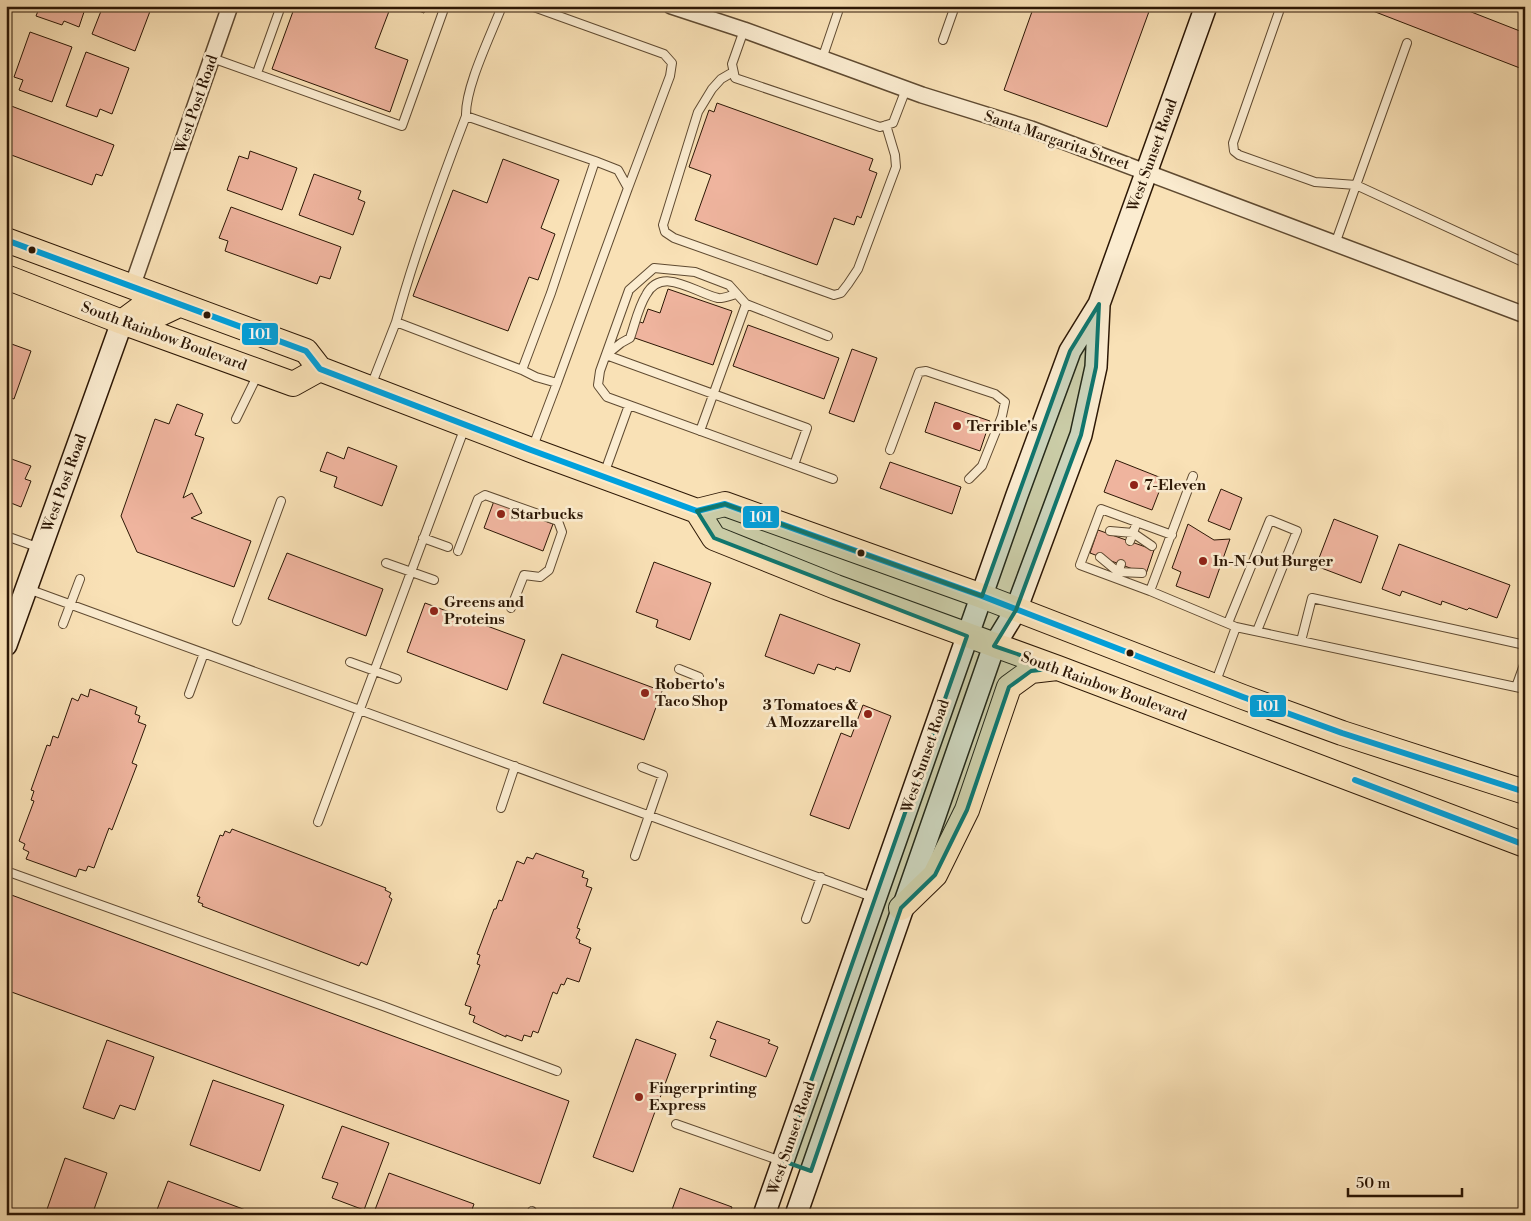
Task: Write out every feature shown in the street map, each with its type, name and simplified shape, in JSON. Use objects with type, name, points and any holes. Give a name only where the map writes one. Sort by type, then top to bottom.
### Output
[{"type":"main road","name":"West Sunset Road","points":[[764,1215],[967,636],[1070,351],[1099,304],[1206,6]]},
{"type":"main road","points":[[6,240],[306,351],[320,369],[697,511],[725,504],[982,596],[1214,686],[1366,741],[1525,792]]},
{"type":"main road","name":"South Rainbow Boulevard","points":[[6,277],[122,322],[294,384],[320,369]]},
{"type":"main road","points":[[71,302],[92,289],[105,293],[119,293],[132,287]]},
{"type":"main road","points":[[122,322],[141,308],[160,314],[180,304]]},
{"type":"main road","name":"West Sunset Road","points":[[796,1215],[994,646],[1016,610],[1081,435],[1096,367],[1099,304]]},
{"type":"main road","name":"West Post Road","points":[[6,645],[122,322]]},
{"type":"main road","name":"South Rainbow Boulevard","points":[[697,511],[714,538],[836,587],[1058,668],[1525,845]]},
{"type":"main road","points":[[876,898],[902,908],[934,875],[967,810],[1009,687],[1031,671],[1058,668]]},
{"type":"main road","points":[[1459,820],[1516,855],[1525,858]]},
{"type":"main road","points":[[783,1161],[811,1171]]},
{"type":"street","name":"West Post Road","points":[[132,287],[230,6]]},
{"type":"street","name":"Santa Margarita Street","points":[[671,6],[744,30],[906,89],[1031,129],[1525,315]]},
{"type":"lane","points":[[257,73],[281,6]]},
{"type":"lane","points":[[212,58],[402,126],[445,6]]},
{"type":"lane","points":[[371,388],[396,322],[405,287],[466,116],[466,105],[475,75],[502,6]]},
{"type":"lane","points":[[531,6],[664,54],[672,63],[670,76],[531,450]]},
{"type":"lane","points":[[822,58],[840,6]]},
{"type":"lane","points":[[943,40],[955,6]]},
{"type":"lane","points":[[1281,6],[1233,143],[1234,151],[1239,155],[1315,182],[1356,185],[1525,263]]},
{"type":"lane","points":[[744,30],[732,64],[735,78],[880,127],[893,123],[906,89]]},
{"type":"lane","points":[[1335,244],[1407,43]]},
{"type":"lane","points":[[733,72],[721,79],[712,89],[698,112],[663,225],[665,232],[674,238],[834,295],[841,292],[858,268],[896,167],[895,155],[886,125]]},
{"type":"lane","points":[[466,116],[618,170],[628,188]]},
{"type":"lane","points":[[522,370],[551,293],[595,162]]},
{"type":"lane","points":[[828,336],[746,304],[729,285],[695,272],[654,268],[629,290],[606,355],[598,385],[607,397],[833,479]]},
{"type":"lane","points":[[606,355],[630,338],[642,302],[652,285],[662,281],[675,282],[720,298],[736,294]]},
{"type":"lane","points":[[700,430],[746,304]]},
{"type":"lane","points":[[396,322],[536,377],[556,383]]},
{"type":"lane","points":[[606,355],[807,428],[794,464]]},
{"type":"lane","points":[[890,450],[919,372],[926,371],[996,394],[1005,402],[1002,416],[982,466],[969,479]]},
{"type":"lane","points":[[236,419],[259,372]]},
{"type":"lane","points":[[603,476],[629,405]]},
{"type":"lane","points":[[318,822],[465,425]]},
{"type":"lane","points":[[1150,591],[1193,476]]},
{"type":"lane","points":[[458,551],[478,499],[485,495],[558,521],[562,532],[549,570],[540,577],[524,576],[511,608]]},
{"type":"lane","points":[[237,621],[281,501]]},
{"type":"lane","points":[[1142,573],[1118,572],[1080,565],[1101,510],[1172,534]]},
{"type":"lane","points":[[1228,623],[1270,520],[1297,531],[1257,631]]},
{"type":"lane","points":[[1131,537],[1137,522]]},
{"type":"lane","points":[[1110,531],[1152,546]]},
{"type":"lane","points":[[6,536],[40,549]]},
{"type":"lane","points":[[424,538],[448,548]]},
{"type":"lane","points":[[1100,557],[1118,572],[1150,591],[1236,627],[1525,689]]},
{"type":"lane","points":[[386,563],[434,580]]},
{"type":"lane","points":[[63,624],[80,579]]},
{"type":"lane","points":[[26,588],[876,898]]},
{"type":"lane","points":[[1301,641],[1312,598],[1525,645]]},
{"type":"lane","points":[[1214,686],[1236,627]]},
{"type":"lane","points":[[189,694],[204,653]]},
{"type":"lane","points":[[350,662],[397,679]]},
{"type":"lane","points":[[1516,687],[1525,662]]},
{"type":"lane","points":[[679,670],[699,677]]},
{"type":"lane","points":[[501,808],[515,766]]},
{"type":"lane","points":[[635,856],[663,775],[642,767]]},
{"type":"lane","points":[[6,871],[391,1009],[557,1071]]},
{"type":"lane","points":[[806,919],[821,878]]},
{"type":"lane","points":[[676,1124],[783,1161]]},
{"type":"highlighted area","points":[[1099,304],[1096,367],[1081,435],[1016,610],[994,646],[1058,668],[1031,671],[1009,687],[967,810],[935,875],[901,908],[811,1171],[783,1161],[967,636],[714,538],[697,511],[725,504],[982,596],[1070,351]]},
{"type":"building","points":[[40,6],[86,6],[79,27],[64,21],[62,25],[36,16]]},
{"type":"building","points":[[103,6],[152,6],[135,51],[92,34]]},
{"type":"building","points":[[295,6],[391,6],[375,48],[408,60],[390,112],[272,69]]},
{"type":"building","points":[[405,6],[427,6],[424,13]]},
{"type":"building","points":[[1034,6],[1151,6],[1107,127],[1004,90]]},
{"type":"building","points":[[1360,6],[1456,6],[1525,33],[1525,70]]},
{"type":"building","points":[[30,32],[72,47],[52,102],[19,90],[23,80],[14,77]]},
{"type":"building","points":[[86,52],[129,68],[112,114],[100,109],[97,117],[66,106]]},
{"type":"building","points":[[717,103],[873,159],[869,170],[877,173],[861,218],[857,216],[854,225],[834,218],[817,265],[695,220],[711,175],[689,167],[709,110],[714,112]]},
{"type":"building","points":[[6,104],[114,145],[102,176],[96,174],[92,185],[6,153]]},
{"type":"building","points":[[250,151],[297,168],[282,210],[227,190],[239,156],[248,159]]},
{"type":"building","points":[[503,159],[559,180],[541,228],[555,234],[538,280],[529,277],[508,331],[413,296],[453,190],[487,203]]},
{"type":"building","points":[[314,174],[361,191],[358,199],[365,202],[353,235],[299,215]]},
{"type":"building","points":[[231,207],[341,247],[330,279],[320,276],[317,284],[225,251],[228,241],[219,238]]},
{"type":"building","points":[[668,289],[732,311],[713,365],[632,337],[637,321],[643,323],[648,309],[660,313]]},
{"type":"building","points":[[748,325],[839,358],[824,399],[733,366]]},
{"type":"building","points":[[6,342],[31,351],[14,399],[6,396]]},
{"type":"building","points":[[852,349],[877,358],[854,422],[829,413]]},
{"type":"building","name":"Terrible's","points":[[935,402],[990,421],[980,451],[925,432]]},
{"type":"building","points":[[177,404],[203,414],[195,435],[204,438],[183,498],[192,493],[202,513],[191,518],[251,541],[234,587],[137,552],[121,516],[155,419],[169,424]]},
{"type":"building","points":[[348,447],[397,466],[382,506],[334,487],[337,477],[320,471],[327,452],[344,459]]},
{"type":"building","points":[[6,457],[31,466],[25,479],[31,481],[21,507],[6,501]]},
{"type":"building","name":"7-Eleven","points":[[1116,460],[1164,479],[1152,510],[1104,492]]},
{"type":"building","points":[[890,462],[961,487],[952,514],[880,488]]},
{"type":"building","points":[[1221,489],[1242,498],[1230,530],[1208,521]]},
{"type":"building","points":[[494,501],[553,524],[543,551],[484,528]]},
{"type":"building","points":[[1334,519],[1378,536],[1361,583],[1316,566]]},
{"type":"building","points":[[1188,524],[1214,540],[1230,539],[1209,598],[1176,586],[1181,572],[1172,568]]},
{"type":"building","points":[[1098,530],[1154,550],[1146,574],[1090,553]]},
{"type":"building","points":[[1399,544],[1510,585],[1497,618],[1442,601],[1441,605],[1402,591],[1400,596],[1382,589]]},
{"type":"building","points":[[287,553],[383,589],[366,636],[268,599]]},
{"type":"building","points":[[654,562],[711,583],[690,640],[656,627],[658,620],[636,612]]},
{"type":"building","points":[[425,603],[525,640],[507,690],[407,652]]},
{"type":"building","points":[[780,614],[860,644],[850,672],[836,667],[835,670],[818,664],[814,674],[765,656]]},
{"type":"building","points":[[562,654],[662,691],[644,740],[543,703]]},
{"type":"building","points":[[90,689],[137,707],[135,714],[140,716],[138,722],[146,725],[132,763],[137,765],[112,830],[109,828],[94,868],[88,866],[86,871],[79,869],[76,877],[26,859],[29,852],[23,849],[25,844],[19,841],[34,801],[31,800],[34,791],[31,790],[47,745],[50,746],[53,736],[58,738],[72,698],[78,701],[81,694],[88,697]]},
{"type":"building","points":[[863,705],[891,716],[849,829],[810,815],[841,733],[851,737]]},
{"type":"building","points":[[232,829],[386,888],[385,890],[391,893],[389,897],[392,899],[367,965],[361,962],[359,966],[202,906],[203,904],[198,902],[200,897],[197,896],[220,835],[223,836],[225,831],[230,833]]},
{"type":"building","points":[[536,853],[584,871],[582,877],[588,879],[586,886],[592,888],[577,928],[580,929],[576,938],[580,940],[579,943],[591,948],[579,982],[567,978],[564,985],[561,984],[557,994],[553,992],[538,1033],[533,1031],[531,1037],[524,1035],[522,1041],[506,1035],[506,1037],[473,1022],[475,1016],[469,1014],[471,1007],[465,1005],[480,965],[477,964],[480,955],[477,954],[494,909],[496,909],[499,900],[502,901],[517,861],[524,864],[527,857],[533,859]]},
{"type":"building","points":[[6,893],[569,1101],[540,1184],[6,990]]},
{"type":"building","points":[[717,1021],[770,1040],[768,1043],[778,1047],[766,1077],[710,1056],[716,1040],[710,1038]]},
{"type":"building","points":[[636,1039],[676,1054],[633,1172],[593,1157]]},
{"type":"building","points":[[107,1040],[154,1057],[135,1110],[120,1105],[114,1119],[83,1108]]},
{"type":"building","points":[[213,1080],[284,1105],[260,1171],[190,1145]]},
{"type":"building","points":[[342,1126],[389,1143],[364,1210],[332,1198],[338,1183],[322,1178]]},
{"type":"building","points":[[65,1158],[107,1173],[92,1215],[45,1215]]},
{"type":"building","points":[[389,1173],[474,1204],[470,1215],[373,1215]]},
{"type":"building","points":[[168,1181],[251,1212],[250,1215],[155,1215]]},
{"type":"building","points":[[680,1188],[732,1207],[729,1215],[670,1215]]},
{"type":"transit line","name":"101","points":[[6,240],[306,351],[320,369],[697,511],[725,504],[982,596],[1243,697],[1342,733],[1525,792]]},
{"type":"transit line","name":"101","points":[[1355,780],[1525,845]]},
{"type":"place","name":"Terrible's","points":[[957,426]]},
{"type":"place","name":"7-Eleven","points":[[1134,485]]},
{"type":"place","name":"Starbucks","points":[[501,514]]},
{"type":"place","name":"In-N-Out Burger","points":[[1203,561]]},
{"type":"place","name":"Greens and Proteins","points":[[434,611]]},
{"type":"place","name":"Roberto's Taco Shop","points":[[645,693]]},
{"type":"place","name":"3 Tomatoes & A Mozzarella","points":[[868,714]]},
{"type":"place","name":"Fingerprinting Express","points":[[639,1097]]}]
